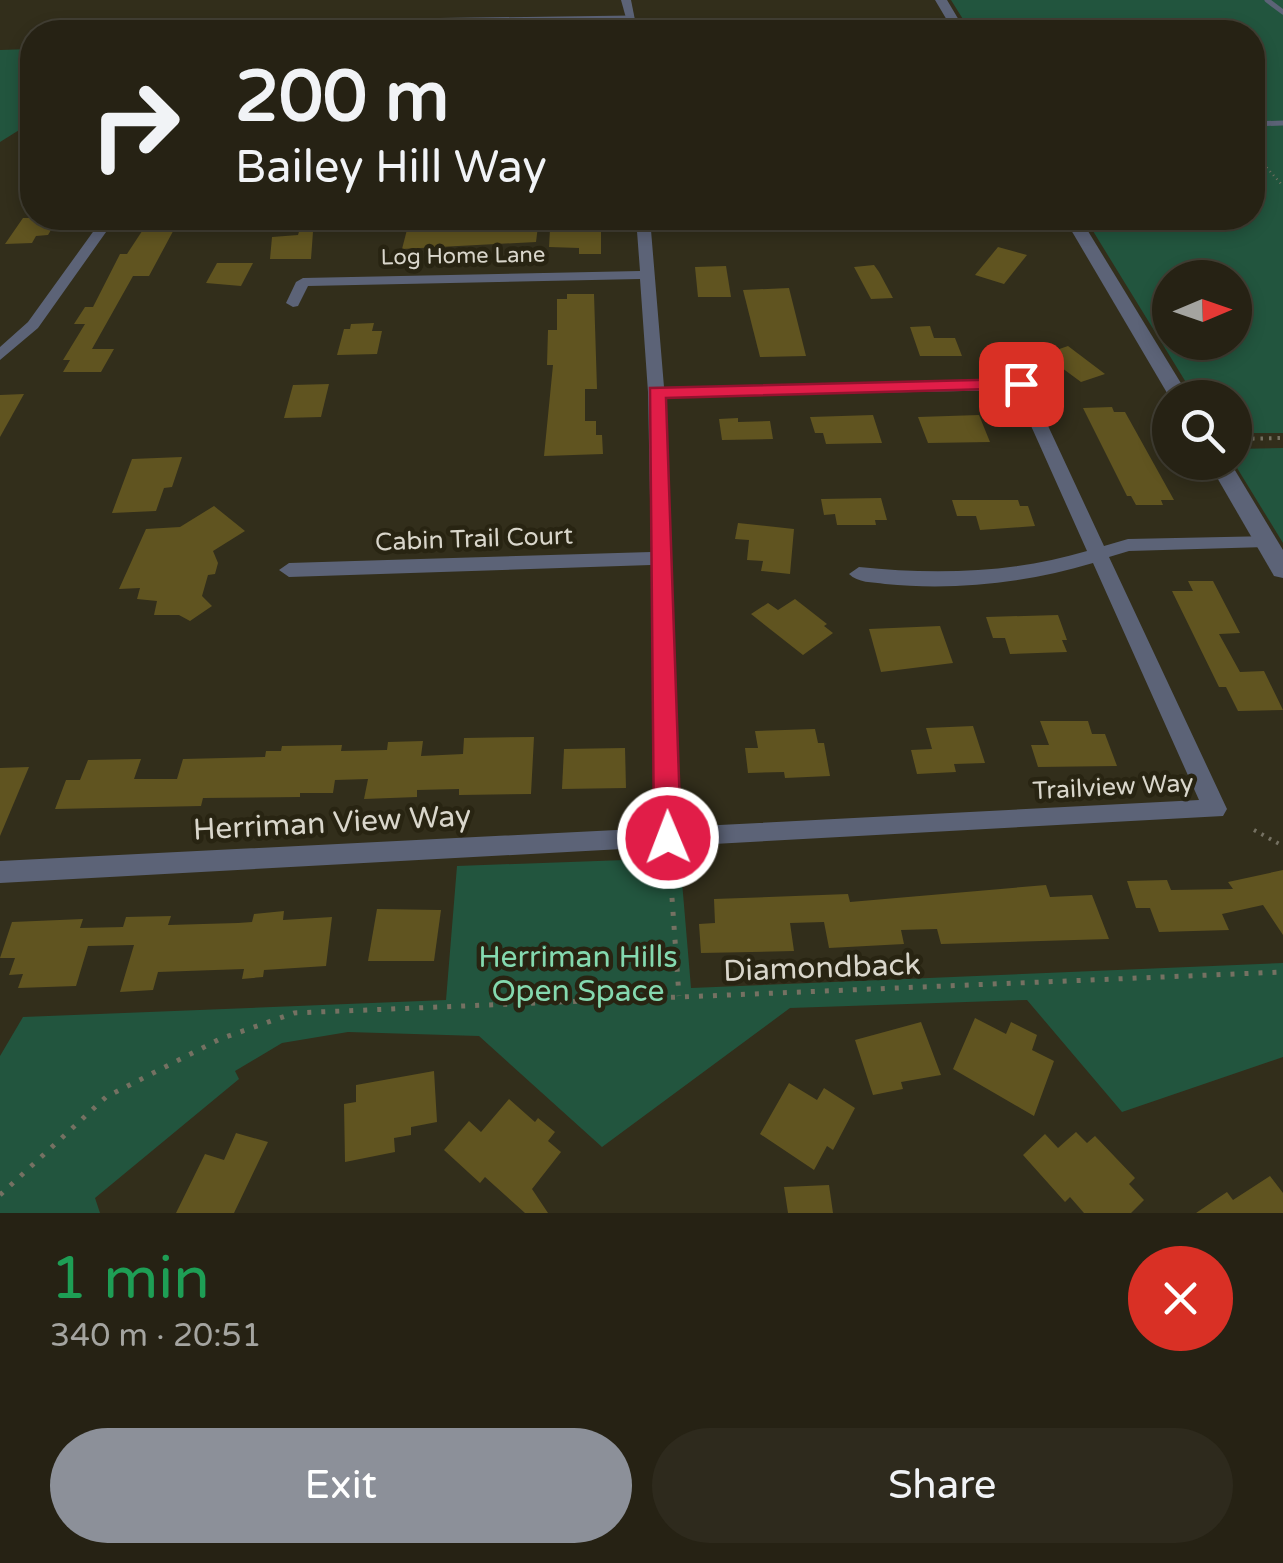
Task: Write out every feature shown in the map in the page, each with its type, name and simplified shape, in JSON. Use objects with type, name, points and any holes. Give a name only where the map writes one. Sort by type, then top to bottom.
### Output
[{"type":"street","points":[[626,0],[631,18]]},
{"type":"street","points":[[0,355],[33,325],[100,230]]},
{"type":"street","points":[[644,230],[656,392],[668,846]]},
{"type":"street","points":[[1079,230],[1169,380]]},
{"type":"street","name":"Log Home Lane","points":[[293,303],[302,282],[648,274]]},
{"type":"street","name":"Trailview Way","points":[[656,392],[1021,384],[1216,809],[668,846]]},
{"type":"street","points":[[1230,480],[1283,570]]},
{"type":"street","points":[[859,574],[916,580],[984,578],[1040,569],[1128,544],[1266,541]]},
{"type":"street","name":"Cabin Trail Court","points":[[289,570],[660,558]]},
{"type":"street","name":"Herriman View Way","points":[[0,872],[668,846]]},
{"type":"lane","points":[[1267,0],[1283,12]]},
{"type":"lane","points":[[480,20],[631,18]]},
{"type":"path","points":[[1265,166],[1283,186]]},
{"type":"path","points":[[1252,439],[1283,438]]},
{"type":"path","points":[[1254,830],[1283,846]]},
{"type":"path","points":[[668,846],[680,996]]},
{"type":"path","name":"Diamondback","points":[[0,1195],[106,1096],[220,1040],[294,1013],[1283,972]]},
{"type":"green space","points":[[951,0],[1283,0],[1283,433],[1252,433],[1252,380],[1185,380],[1172,360],[1252,360],[1252,260],[1152,260],[1152,327],[1092,230],[1265,230],[1265,20],[964,20]]},
{"type":"green space","points":[[20,49],[20,130],[0,142],[0,50]]},
{"type":"green space","points":[[1283,448],[1283,543],[1244,480],[1252,480],[1252,449]]},
{"type":"green space","name":"Herriman Hills Open Space","points":[[680,858],[691,988],[1283,963],[1283,1057],[1122,1112],[1027,1000],[790,1008],[602,1147],[479,1036],[348,1032],[282,1043],[235,1071],[239,1079],[95,1198],[100,1213],[0,1213],[0,1056],[23,1017],[446,1000],[457,866]]},
{"type":"building","points":[[20,222],[20,230],[51,230],[48,235],[36,236],[32,243],[5,244]]},
{"type":"building","points":[[143,230],[174,230],[149,276],[133,276],[92,349],[114,349],[101,372],[63,372],[70,360],[63,360],[85,324],[74,324],[85,307],[93,307],[120,254],[127,254]]},
{"type":"building","points":[[299,230],[313,230],[311,259],[270,259],[272,237],[298,235]]},
{"type":"building","points":[[407,230],[538,230],[536,242],[402,249]]},
{"type":"building","points":[[550,230],[601,230],[601,254],[579,254],[579,248],[549,247]]},
{"type":"building","points":[[998,247],[1027,255],[1004,284],[975,275]]},
{"type":"building","points":[[217,263],[253,263],[241,286],[206,283]]},
{"type":"building","points":[[874,265],[893,298],[871,299],[854,267]]},
{"type":"building","points":[[726,266],[731,297],[698,297],[695,267]]},
{"type":"building","points":[[789,288],[806,356],[760,357],[743,290]]},
{"type":"building","points":[[567,294],[594,294],[597,389],[585,389],[585,421],[596,421],[603,454],[544,456],[553,365],[547,365],[548,330],[557,330],[557,299],[567,299]]},
{"type":"building","points":[[374,323],[372,331],[382,331],[377,354],[337,355],[344,329],[350,329],[351,324]]},
{"type":"building","points":[[930,326],[934,338],[955,338],[962,356],[920,356],[910,327]]},
{"type":"building","points":[[1068,346],[1105,374],[1081,382],[1062,368],[1054,371],[1036,357]]},
{"type":"building","points":[[329,384],[321,417],[284,418],[293,385]]},
{"type":"building","points":[[24,394],[0,437],[0,395]]},
{"type":"building","points":[[1112,407],[1114,412],[1125,412],[1152,460],[1152,480],[1163,480],[1174,500],[1161,500],[1163,505],[1136,505],[1127,496],[1083,408]]},
{"type":"building","points":[[873,415],[882,443],[826,444],[823,433],[815,433],[810,417]]},
{"type":"building","points":[[979,415],[990,442],[928,443],[918,417]]},
{"type":"building","points":[[738,418],[738,422],[770,421],[773,439],[722,440],[719,419]]},
{"type":"building","points":[[182,457],[172,487],[164,488],[156,511],[112,513],[132,459]]},
{"type":"building","points":[[881,498],[887,520],[875,520],[876,525],[837,525],[835,514],[824,515],[821,499]]},
{"type":"building","points":[[952,500],[1018,500],[1020,506],[1028,506],[1035,526],[980,530],[976,516],[957,516]]},
{"type":"building","points":[[214,506],[245,531],[213,551],[218,563],[215,574],[208,575],[202,596],[212,606],[190,621],[179,615],[154,615],[157,601],[137,599],[140,588],[119,589],[146,529],[180,527]]},
{"type":"building","points":[[738,523],[794,529],[790,574],[761,571],[763,561],[747,560],[749,540],[735,539]]},
{"type":"building","points":[[1188,581],[1213,581],[1240,633],[1219,634],[1240,672],[1264,671],[1283,710],[1238,711],[1226,687],[1219,687],[1172,591],[1193,591]]},
{"type":"building","points":[[795,599],[833,633],[803,655],[751,614],[768,603],[778,610]]},
{"type":"building","points":[[1058,615],[1067,652],[1010,654],[1005,638],[993,638],[986,617]]},
{"type":"building","points":[[940,626],[953,663],[881,672],[869,629]]},
{"type":"building","points":[[1040,721],[1088,721],[1092,734],[1105,734],[1117,766],[1038,767],[1031,745],[1049,745]]},
{"type":"building","points":[[973,726],[985,763],[954,764],[956,772],[917,774],[911,750],[932,749],[926,728]]},
{"type":"building","points":[[815,729],[818,743],[824,743],[830,776],[785,778],[784,772],[748,773],[745,748],[758,748],[755,731]]},
{"type":"building","points":[[534,737],[531,794],[459,795],[459,789],[417,790],[417,797],[364,799],[368,779],[335,780],[333,793],[300,793],[300,797],[203,798],[201,806],[55,809],[66,780],[80,780],[88,760],[141,759],[134,779],[177,779],[183,759],[265,757],[266,751],[281,751],[282,746],[342,745],[341,751],[387,750],[388,742],[423,741],[421,756],[463,754],[464,738]]},
{"type":"building","points":[[625,748],[626,788],[562,789],[564,749]]},
{"type":"building","points":[[29,767],[0,836],[0,768]]},
{"type":"building","points":[[1283,870],[1283,935],[1263,905],[1222,914],[1229,930],[1159,932],[1150,908],[1136,908],[1127,881],[1167,880],[1171,890],[1233,889],[1228,882]]},
{"type":"building","points":[[1046,885],[1050,897],[1092,895],[1109,939],[941,944],[937,929],[901,930],[904,944],[829,948],[824,922],[790,923],[794,951],[701,953],[699,924],[715,923],[714,899],[848,894],[850,902]]},
{"type":"building","points":[[377,909],[441,910],[434,961],[368,961]]},
{"type":"building","points":[[284,911],[283,920],[332,917],[326,966],[264,970],[263,977],[242,979],[244,969],[158,972],[153,990],[120,992],[134,945],[88,946],[76,986],[18,988],[23,974],[9,975],[15,958],[0,958],[12,922],[83,919],[80,928],[123,927],[126,917],[171,916],[168,925],[238,923],[252,922],[254,914]]},
{"type":"building","points":[[975,1018],[1006,1034],[1011,1022],[1037,1035],[1032,1050],[1054,1061],[1034,1116],[953,1069]]},
{"type":"building","points":[[921,1022],[941,1075],[901,1082],[903,1089],[873,1095],[855,1040]]},
{"type":"building","points":[[434,1071],[437,1122],[411,1127],[411,1135],[394,1138],[395,1152],[345,1162],[344,1104],[356,1102],[356,1085]]},
{"type":"building","points":[[789,1083],[817,1100],[824,1088],[855,1108],[833,1150],[827,1146],[814,1170],[760,1134]]},
{"type":"building","points":[[509,1099],[535,1122],[538,1118],[555,1132],[548,1141],[561,1152],[532,1189],[548,1213],[525,1213],[485,1177],[480,1183],[444,1150],[469,1121],[481,1132]]},
{"type":"building","points":[[1076,1132],[1087,1143],[1095,1136],[1135,1178],[1129,1184],[1144,1200],[1131,1213],[1084,1213],[1070,1197],[1065,1202],[1023,1155],[1045,1134],[1058,1148]]},
{"type":"building","points":[[236,1133],[268,1142],[234,1213],[176,1213],[205,1154],[224,1160]]},
{"type":"building","points":[[1270,1176],[1283,1193],[1283,1213],[1196,1213],[1227,1192],[1233,1200]]},
{"type":"building","points":[[829,1185],[833,1213],[788,1213],[784,1187]]},
{"type":"route","points":[[668,838],[656,392],[1021,384]]}]
